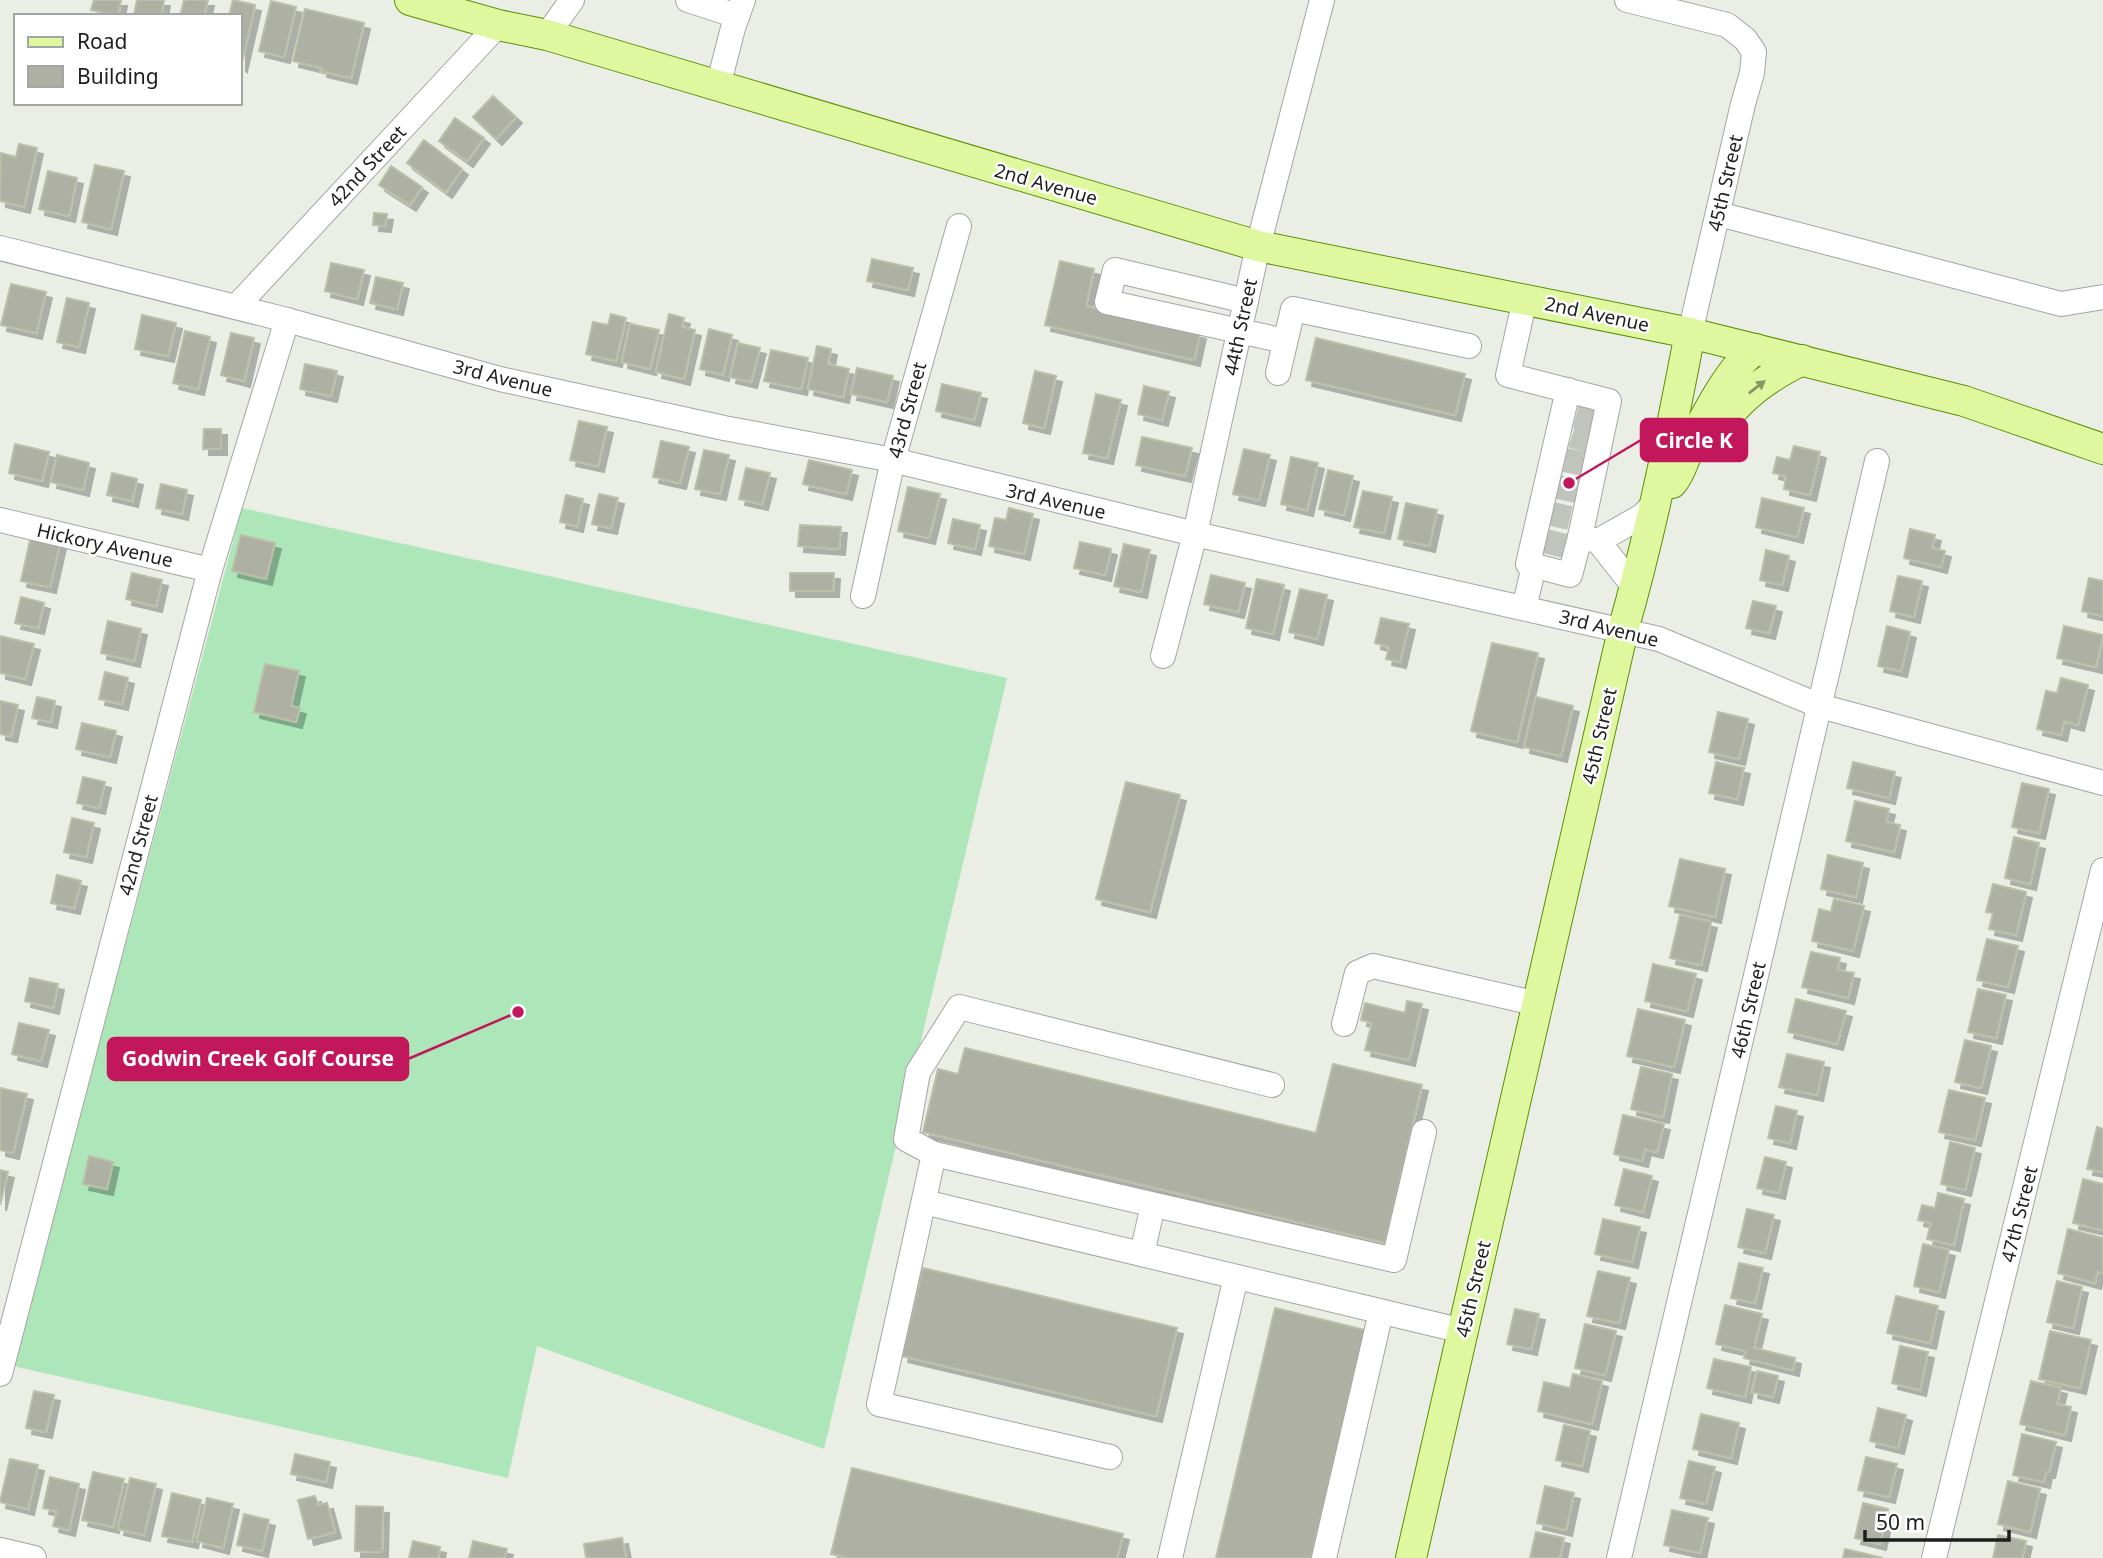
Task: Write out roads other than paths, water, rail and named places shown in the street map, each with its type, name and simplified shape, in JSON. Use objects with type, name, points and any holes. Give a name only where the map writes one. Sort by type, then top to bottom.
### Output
[{"type":"main road","name":"2nd Avenue","points":[[410,0],[547,35],[1258,246],[1690,333],[1964,401],[2103,449]]},
{"type":"main road","name":"45th Street","points":[[1411,1558],[1623,630],[1656,502],[1690,333]]},
{"type":"main road","points":[[1656,502],[1680,473],[1692,442],[1736,368],[1745,356],[1756,349]]},
{"type":"main road","points":[[1680,473],[1692,467],[1725,416],[1746,395],[1773,375],[1802,360]]},
{"type":"street","points":[[547,35],[572,0]]},
{"type":"street","name":"44th Street","points":[[1163,656],[1195,534],[1258,246],[1322,0]]},
{"type":"street","name":"45th Street","points":[[1627,0],[1727,25],[1745,39],[1754,52],[1752,74],[1690,333]]},
{"type":"street","points":[[697,1],[740,8],[718,86]]},
{"type":"street","name":"42nd Street","points":[[236,307],[498,24]]},
{"type":"street","points":[[1719,214],[2061,304],[2103,297]]},
{"type":"street","name":"43rd Street","points":[[863,596],[893,460],[959,226]]},
{"type":"street","name":"3rd Avenue","points":[[0,248],[287,320],[500,379],[724,428],[893,460],[1195,534],[1659,639],[1820,706],[2103,783]]},
{"type":"street","points":[[1246,301],[1115,270],[1107,302],[1285,341]]},
{"type":"street","points":[[1525,299],[1508,375],[1579,436]]},
{"type":"street","points":[[1278,373],[1293,309],[1469,346]]},
{"type":"street","name":"42nd Street","points":[[1,1364],[210,570],[287,320]]},
{"type":"street","points":[[1579,436],[1568,489],[1564,532],[1570,575],[1528,564],[1564,532],[1620,530],[1642,516],[1656,502]]},
{"type":"street","points":[[1564,532],[1568,489],[1579,436]]},
{"type":"street","name":"46th Street","points":[[1619,1558],[1877,461]]},
{"type":"street","name":"Hickory Avenue","points":[[0,520],[210,570]]},
{"type":"street","points":[[1564,532],[1635,588]]},
{"type":"street","points":[[1524,608],[1535,566]]},
{"type":"street","name":"47th Street","points":[[1934,1558],[2103,870]]},
{"type":"street","points":[[1344,1024],[1357,973],[1373,966],[1538,1004]]},
{"type":"street","points":[[1272,1085],[959,1007],[918,1072],[905,1139],[934,1154],[1394,1260],[1424,1132]]},
{"type":"street","points":[[934,1154],[879,1404],[1110,1457]]},
{"type":"street","points":[[924,1202],[1463,1331]]},
{"type":"street","points":[[1142,1254],[1153,1205]]},
{"type":"street","points":[[1170,1558],[1236,1277]]},
{"type":"street","points":[[1324,1558],[1381,1312]]},
{"type":"street","points":[[0,1550],[34,1558]]},
{"type":"tunnel","points":[[1576,416],[1595,421]]},
{"type":"tunnel","points":[[1572,436],[1589,441]]},
{"type":"tunnel","points":[[1565,460],[1584,464]]},
{"type":"tunnel","points":[[1558,487],[1577,491]]},
{"type":"tunnel","points":[[1552,514],[1570,518]]},
{"type":"tunnel","points":[[1545,541],[1565,546]]},
{"type":"place","name":"Circle K","points":[[1569,483]]},
{"type":"place","name":"Godwin Creek Golf Course","points":[[518,1012]]}]
